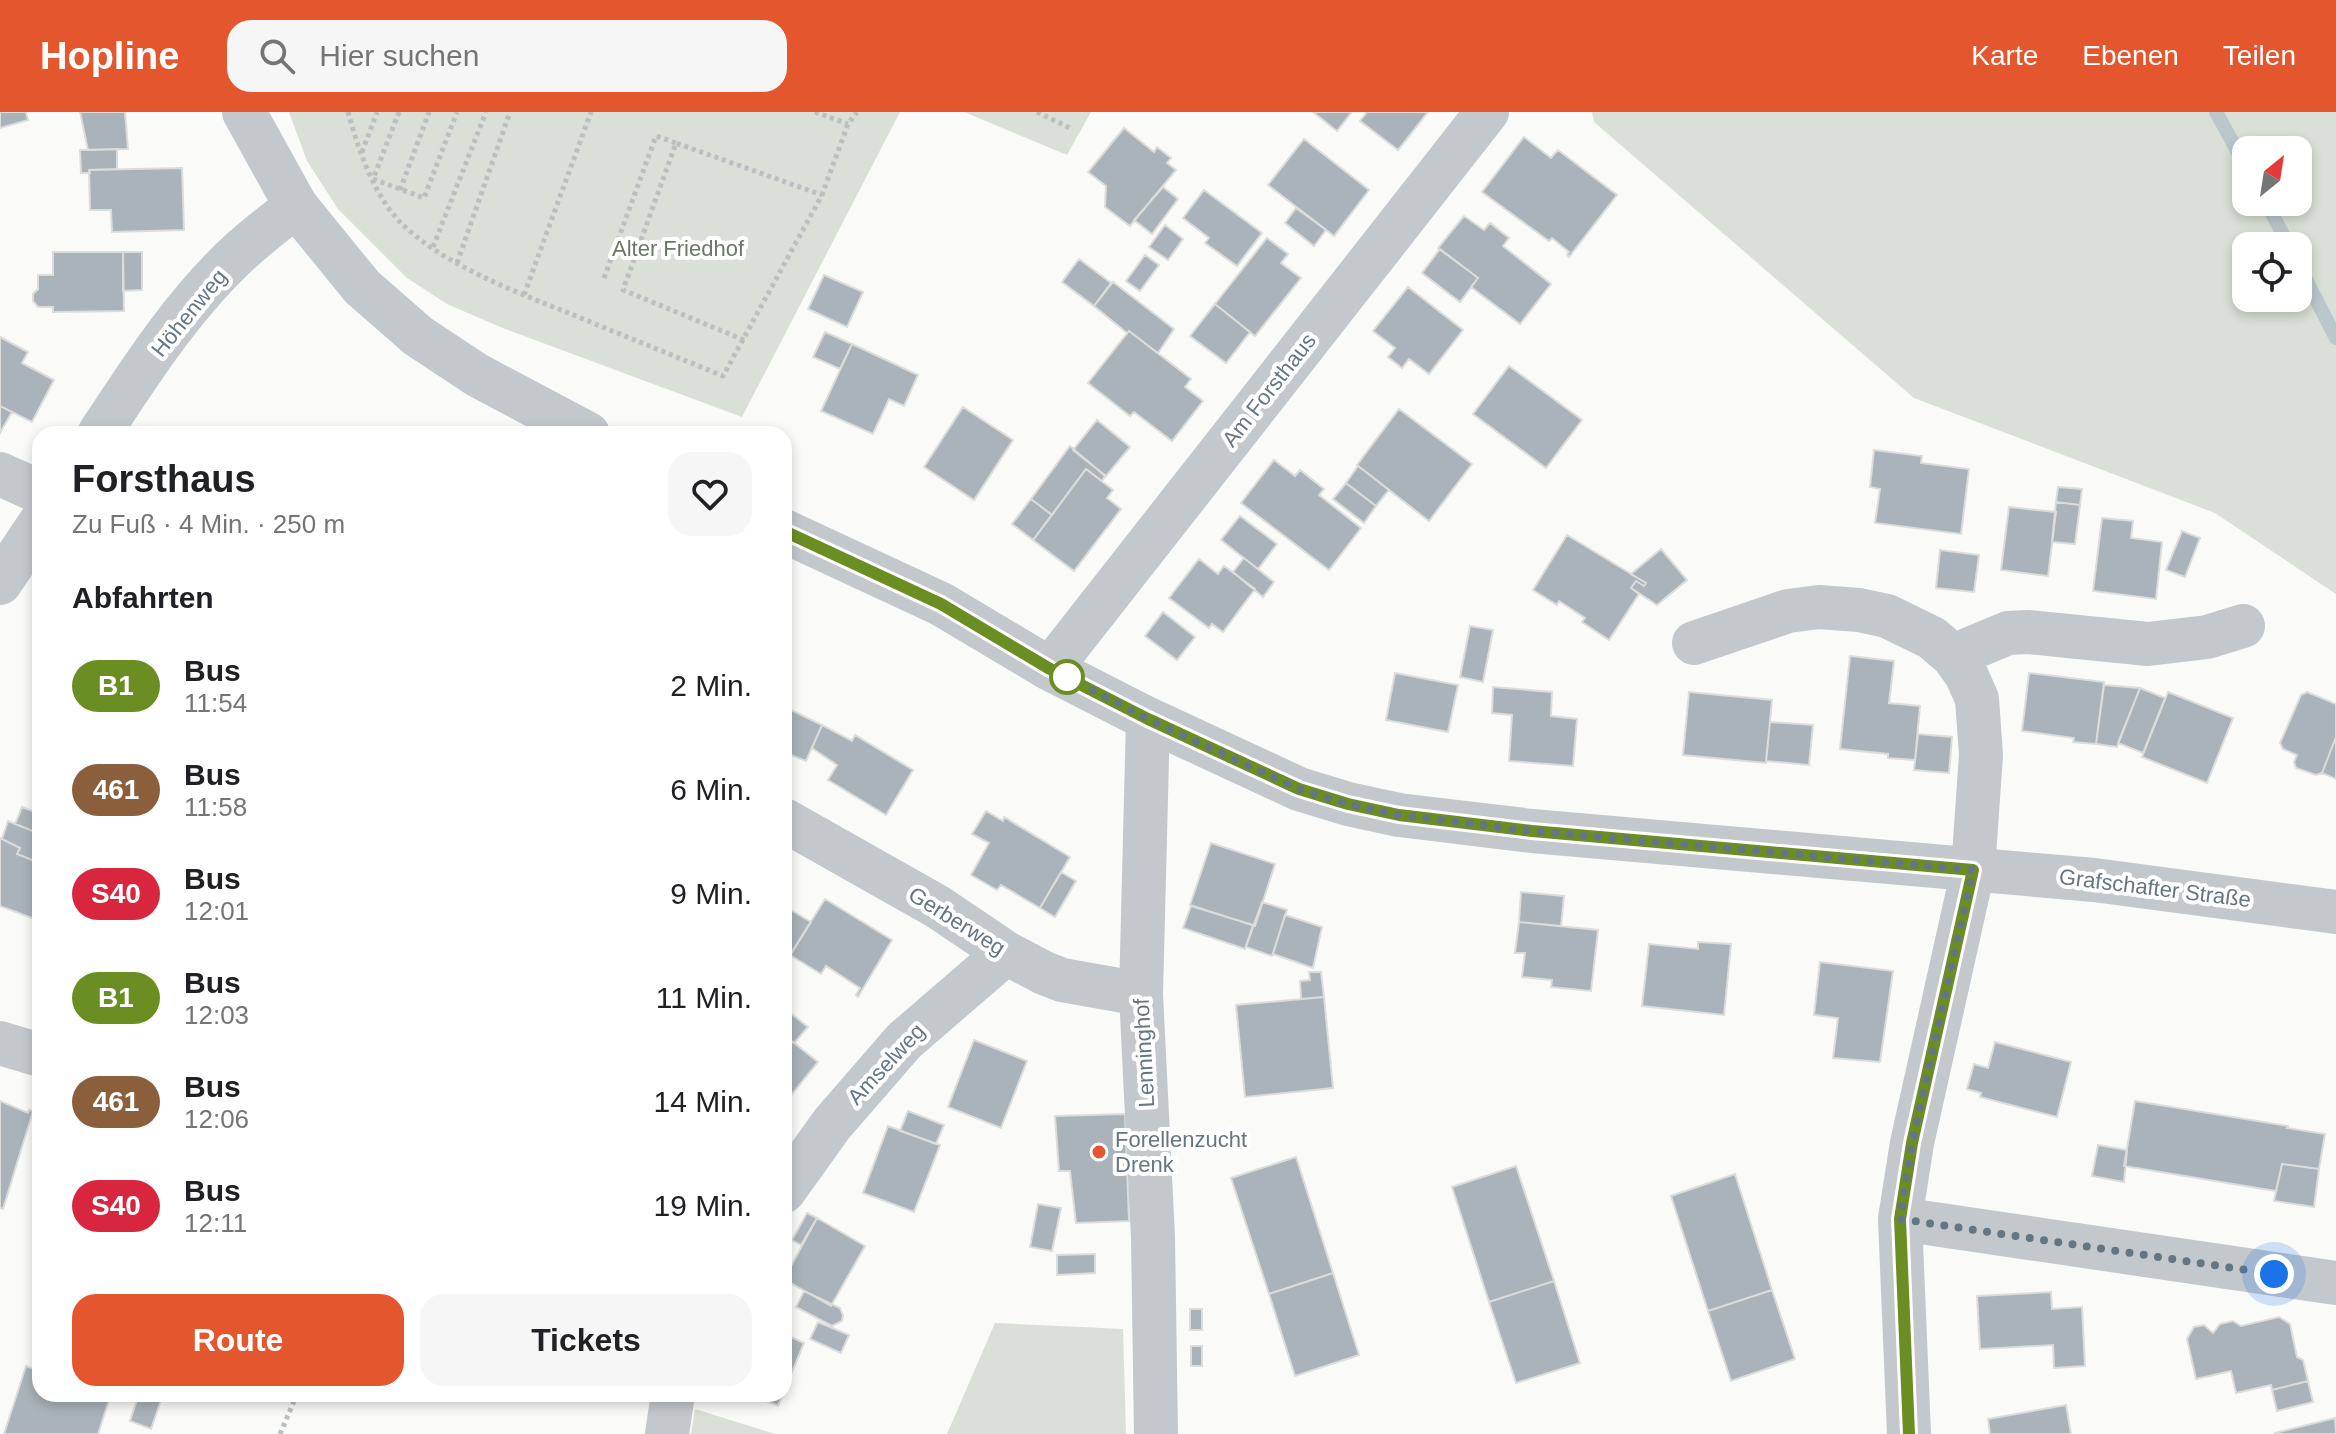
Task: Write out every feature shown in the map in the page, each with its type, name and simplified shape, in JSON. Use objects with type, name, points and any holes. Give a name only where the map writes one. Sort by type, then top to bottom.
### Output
[{"type":"street","points":[[244,112],[296,206],[362,287],[418,336],[477,375],[573,426]]},
{"type":"street","name":"Am Forsthaus","points":[[1050,669],[1487,112]]},
{"type":"street","name":"Höhenweg","points":[[105,426],[202,293],[241,250],[296,206]]},
{"type":"street","points":[[0,474],[32,488]]},
{"type":"street","points":[[0,583],[32,535]]},
{"type":"street","name":"Grafschafter Straße","points":[[792,535],[941,604],[1050,669],[1148,719],[1299,789],[1348,804],[1399,815],[1532,831],[2094,880],[2336,912]]},
{"type":"street","points":[[1694,643],[1788,611],[1819,607],[1859,610],[1887,616],[1932,638],[1953,656],[1966,674],[1977,699],[1981,755],[1973,870],[1912,1143],[1900,1219],[1909,1434]]},
{"type":"street","points":[[1953,656],[2008,633],[2028,632],[2148,644],[2207,637],[2243,626]]},
{"type":"street","name":"Lenninghof","points":[[1148,719],[1141,994],[1153,1237],[1156,1434]]},
{"type":"street","name":"Gerberweg","points":[[792,825],[924,899],[1006,953],[1062,980],[1141,994]]},
{"type":"street","name":"Amselweg","points":[[792,1180],[832,1124],[904,1041],[1006,953]]},
{"type":"street","points":[[1900,1219],[2336,1283]]},
{"type":"street","points":[[667,1434],[672,1402]]},
{"type":"path","points":[[348,112],[373,179],[399,221],[433,247],[457,263],[524,295],[723,376],[822,195],[848,124],[857,112]]},
{"type":"path","points":[[362,152],[377,112]]},
{"type":"path","points":[[373,179],[399,112]]},
{"type":"path","points":[[400,191],[429,112]]},
{"type":"path","points":[[373,179],[424,198],[457,112]]},
{"type":"path","points":[[433,247],[486,112]]},
{"type":"path","points":[[457,263],[510,112]]},
{"type":"path","points":[[524,295],[591,112]]},
{"type":"path","points":[[815,112],[848,124]]},
{"type":"path","points":[[1037,112],[1070,128]]},
{"type":"path","points":[[604,278],[656,136],[822,195]]},
{"type":"path","points":[[676,143],[623,290],[744,340]]},
{"type":"path","points":[[280,1434],[294,1402]]},
{"type":"green space","name":"Alter Friedhof","points":[[289,112],[900,112],[742,417],[505,329],[447,304],[407,278],[338,209],[307,161]]},
{"type":"green space","points":[[964,112],[1091,112],[1067,155]]},
{"type":"green space","points":[[1592,112],[2336,112],[2336,594],[2215,513],[1914,398],[1594,122]]},
{"type":"green space","points":[[995,1323],[1123,1329],[1126,1434],[947,1434]]},
{"type":"green space","points":[[695,1409],[775,1434],[691,1434]]},
{"type":"building","points":[[0,112],[26,112],[28,120],[0,128]]},
{"type":"building","points":[[80,112],[125,112],[128,149],[88,150]]},
{"type":"building","points":[[1313,112],[1350,112],[1351,113],[1337,131]]},
{"type":"building","points":[[1367,112],[1428,112],[1398,150],[1360,121]]},
{"type":"building","points":[[1124,128],[1154,152],[1157,147],[1171,158],[1167,163],[1176,170],[1130,226],[1105,207],[1106,186],[1088,172]]},
{"type":"building","points":[[1524,137],[1551,158],[1558,150],[1617,195],[1569,257],[1569,252],[1552,238],[1549,241],[1482,192]]},
{"type":"building","points":[[1304,139],[1369,190],[1334,236],[1268,185]]},
{"type":"building","points":[[117,149],[117,169],[81,173],[80,150]]},
{"type":"building","points":[[182,168],[184,230],[112,232],[111,210],[90,210],[89,170]]},
{"type":"building","points":[[1163,187],[1178,199],[1152,234],[1134,220]]},
{"type":"building","points":[[1204,190],[1262,233],[1237,266],[1205,243],[1209,238],[1183,218]]},
{"type":"building","points":[[1296,208],[1326,230],[1314,246],[1285,223]]},
{"type":"building","points":[[1464,216],[1484,230],[1490,223],[1509,238],[1503,246],[1551,284],[1520,324],[1471,287],[1478,278],[1438,248]]},
{"type":"building","points":[[1165,225],[1183,239],[1168,260],[1149,247]]},
{"type":"building","points":[[1267,238],[1288,254],[1281,263],[1301,278],[1255,336],[1215,304]]},
{"type":"building","points":[[1440,249],[1478,278],[1460,302],[1422,273]]},
{"type":"building","points":[[53,252],[123,252],[124,311],[53,312],[53,307],[38,307],[33,301],[33,294],[38,289],[38,275],[53,275]]},
{"type":"building","points":[[123,252],[142,252],[142,290],[123,291]]},
{"type":"building","points":[[1145,255],[1159,265],[1140,291],[1126,281]]},
{"type":"building","points":[[1079,259],[1111,283],[1094,306],[1062,282]]},
{"type":"building","points":[[824,275],[863,292],[847,327],[808,309]]},
{"type":"building","points":[[1113,282],[1174,329],[1158,353],[1094,306]]},
{"type":"building","points":[[1408,287],[1463,330],[1429,374],[1409,359],[1402,368],[1388,357],[1395,348],[1373,331]]},
{"type":"building","points":[[1215,304],[1250,332],[1226,363],[1190,336]]},
{"type":"building","points":[[1129,331],[1191,379],[1185,387],[1203,401],[1172,441],[1134,412],[1130,416],[1088,383]]},
{"type":"building","points":[[825,332],[852,344],[840,369],[813,357]]},
{"type":"building","points":[[0,337],[28,352],[22,363],[54,380],[32,422],[0,406]]},
{"type":"building","points":[[852,344],[918,375],[904,406],[889,399],[873,434],[821,411]]},
{"type":"building","points":[[1509,366],[1582,420],[1546,468],[1473,414]]},
{"type":"building","points":[[0,406],[12,412],[0,433]]},
{"type":"building","points":[[963,407],[1013,440],[974,500],[924,467]]},
{"type":"building","points":[[1399,409],[1472,464],[1429,521],[1357,465]]},
{"type":"building","points":[[1097,420],[1130,447],[1106,476],[1073,450]]},
{"type":"building","points":[[1070,446],[1105,476],[1102,481],[1086,469],[1052,515],[1031,499]]},
{"type":"building","points":[[1874,450],[1922,456],[1921,463],[1969,469],[1961,534],[1875,523],[1880,489],[1870,487]]},
{"type":"building","points":[[1274,460],[1295,476],[1300,470],[1324,489],[1319,495],[1361,528],[1329,570],[1241,503]]},
{"type":"building","points":[[1358,466],[1389,490],[1376,506],[1346,483]]},
{"type":"building","points":[[1086,469],[1113,490],[1107,498],[1121,509],[1074,571],[1033,540]]},
{"type":"building","points":[[1346,483],[1376,506],[1364,523],[1333,499]]},
{"type":"building","points":[[2058,487],[2082,489],[2080,505],[2056,502]]},
{"type":"building","points":[[1031,499],[1052,515],[1033,540],[1012,524]]},
{"type":"building","points":[[2056,502],[2080,505],[2075,544],[2052,542]]},
{"type":"building","points":[[2009,507],[2056,512],[2048,576],[2001,570]]},
{"type":"building","points":[[1240,516],[1277,544],[1258,569],[1221,540]]},
{"type":"building","points":[[2102,518],[2133,521],[2131,538],[2162,542],[2156,599],[2093,591]]},
{"type":"building","points":[[2182,531],[2200,538],[2185,577],[2166,570]]},
{"type":"building","points":[[1567,535],[1646,583],[1644,586],[1636,581],[1631,588],[1639,594],[1609,640],[1582,622],[1585,618],[1559,601],[1557,605],[1533,590]]},
{"type":"building","points":[[1661,549],[1687,580],[1657,605],[1631,588],[1636,581],[1644,586],[1646,583],[1631,574]]},
{"type":"building","points":[[1940,550],[1979,555],[1974,592],[1936,588]]},
{"type":"building","points":[[1244,558],[1274,582],[1263,597],[1233,572]]},
{"type":"building","points":[[1199,559],[1218,574],[1224,566],[1255,589],[1223,632],[1212,624],[1209,628],[1169,598]]},
{"type":"building","points":[[1163,612],[1195,637],[1177,660],[1145,636]]},
{"type":"building","points":[[1470,626],[1493,630],[1483,682],[1460,677]]},
{"type":"building","points":[[1850,656],[1894,661],[1889,703],[1920,706],[1915,760],[1840,749]]},
{"type":"building","points":[[1395,673],[1458,685],[1448,732],[1386,720]]},
{"type":"building","points":[[2029,673],[2104,682],[2096,744],[2022,731]]},
{"type":"building","points":[[2104,685],[2140,688],[2117,747],[2096,744]]},
{"type":"building","points":[[1493,687],[1552,692],[1551,716],[1577,719],[1573,766],[1509,761],[1512,715],[1492,713]]},
{"type":"building","points":[[2140,688],[2165,698],[2143,753],[2118,743]]},
{"type":"building","points":[[1689,692],[1772,700],[1766,763],[1683,755]]},
{"type":"building","points":[[2168,692],[2233,718],[2207,783],[2142,757]]},
{"type":"building","points":[[2307,692],[2336,704],[2336,737],[2322,773],[2316,775],[2296,768],[2294,762],[2297,755],[2283,749],[2280,743],[2301,695]]},
{"type":"building","points":[[792,710],[822,725],[806,761],[792,755]]},
{"type":"building","points":[[1770,722],[1813,725],[1809,765],[1766,761]]},
{"type":"building","points":[[822,725],[852,741],[855,735],[913,770],[886,815],[828,780],[837,765],[812,748]]},
{"type":"building","points":[[1918,734],[1952,737],[1949,773],[1914,770]]},
{"type":"building","points":[[2336,737],[2336,779],[2322,773]]},
{"type":"building","points":[[22,807],[32,811],[32,831],[15,824]]},
{"type":"building","points":[[986,811],[1003,821],[1004,817],[1070,857],[1040,908],[1001,885],[997,890],[971,875],[989,843],[972,834]]},
{"type":"building","points":[[8,821],[32,831],[32,860],[17,854],[20,848],[2,839]]},
{"type":"building","points":[[0,838],[20,848],[17,854],[32,860],[32,918],[0,906]]},
{"type":"building","points":[[1211,843],[1275,864],[1255,926],[1190,905]]},
{"type":"building","points":[[1061,872],[1076,881],[1055,917],[1040,908]]},
{"type":"building","points":[[1521,892],[1564,896],[1561,926],[1519,922]]},
{"type":"building","points":[[825,899],[892,940],[858,997],[860,988],[826,966],[821,974],[792,956]]},
{"type":"building","points":[[1262,902],[1287,910],[1272,956],[1246,947]]},
{"type":"building","points":[[1191,906],[1253,925],[1245,949],[1183,928]]},
{"type":"building","points":[[792,911],[811,922],[792,952]]},
{"type":"building","points":[[1285,915],[1322,927],[1313,968],[1273,954]]},
{"type":"building","points":[[1519,922],[1598,930],[1591,991],[1551,987],[1552,980],[1522,977],[1525,953],[1515,953]]},
{"type":"building","points":[[1698,942],[1731,944],[1724,1015],[1642,1006],[1649,944],[1698,949]]},
{"type":"building","points":[[1820,962],[1893,971],[1880,1062],[1833,1058],[1838,1018],[1814,1015]]},
{"type":"building","points":[[1309,972],[1321,972],[1324,997],[1301,999],[1300,981],[1310,980]]},
{"type":"building","points":[[1324,997],[1333,1088],[1245,1097],[1236,1005]]},
{"type":"building","points":[[792,1014],[808,1027],[794,1043],[792,1041]]},
{"type":"building","points":[[974,1040],[1027,1061],[1001,1128],[948,1107]]},
{"type":"building","points":[[792,1041],[818,1062],[792,1094]]},
{"type":"building","points":[[1995,1042],[2071,1062],[2057,1117],[1980,1097],[1981,1093],[1967,1089],[1974,1064],[1988,1068]]},
{"type":"building","points":[[0,1101],[28,1113],[32,1111],[32,1114],[3,1209],[0,1208]]},
{"type":"building","points":[[2135,1101],[2325,1134],[2319,1169],[2282,1164],[2276,1191],[2124,1166]]},
{"type":"building","points":[[908,1111],[944,1125],[936,1144],[900,1131]]},
{"type":"building","points":[[1125,1114],[1129,1221],[1076,1223],[1070,1171],[1059,1171],[1055,1116]]},
{"type":"building","points":[[888,1126],[940,1145],[914,1212],[863,1193]]},
{"type":"building","points":[[2098,1145],[2127,1150],[2124,1182],[2092,1176]]},
{"type":"building","points":[[1296,1157],[1333,1273],[1269,1294],[1231,1178]]},
{"type":"building","points":[[2282,1164],[2319,1169],[2314,1207],[2274,1201]]},
{"type":"building","points":[[1516,1166],[1554,1281],[1489,1302],[1452,1187]]},
{"type":"building","points":[[1735,1174],[1772,1290],[1708,1311],[1671,1196]]},
{"type":"building","points":[[1038,1204],[1061,1208],[1052,1251],[1030,1247]]},
{"type":"building","points":[[807,1213],[817,1218],[801,1245],[792,1240]]},
{"type":"building","points":[[817,1218],[865,1246],[831,1306],[792,1284],[792,1264]]},
{"type":"building","points":[[1095,1254],[1095,1273],[1057,1275],[1057,1255]]},
{"type":"building","points":[[1333,1273],[1359,1355],[1295,1376],[1269,1294]]},
{"type":"building","points":[[1554,1281],[1580,1363],[1516,1383],[1489,1302]]},
{"type":"building","points":[[1772,1290],[1795,1359],[1731,1381],[1708,1311]]},
{"type":"building","points":[[804,1291],[840,1308],[842,1321],[832,1326],[796,1307]]},
{"type":"building","points":[[2051,1292],[2052,1309],[2082,1307],[2085,1366],[2054,1368],[2053,1345],[1980,1349],[1977,1296]]},
{"type":"building","points":[[1190,1309],[1202,1309],[1202,1330],[1190,1330]]},
{"type":"building","points":[[2279,1317],[2290,1324],[2297,1357],[2303,1360],[2308,1381],[2272,1390],[2271,1385],[2236,1393],[2231,1371],[2196,1379],[2187,1339],[2194,1327],[2204,1325],[2213,1333],[2220,1324],[2233,1321],[2241,1326]]},
{"type":"building","points":[[818,1322],[849,1335],[841,1353],[810,1339]]},
{"type":"building","points":[[792,1338],[804,1343],[792,1372]]},
{"type":"building","points":[[1191,1346],[1202,1346],[1202,1366],[1191,1366]]},
{"type":"building","points":[[26,1366],[32,1368],[32,1402],[108,1402],[98,1434],[4,1434]]},
{"type":"building","points":[[2308,1381],[2313,1402],[2277,1411],[2272,1390]]},
{"type":"building","points":[[136,1402],[160,1402],[151,1429],[130,1421]]},
{"type":"building","points":[[2066,1405],[2071,1434],[1990,1434],[1988,1419]]},
{"type":"building","points":[[2335,1418],[2336,1434],[2275,1434],[2275,1433]]},
{"type":"waterway","points":[[2216,112],[2232,141]]},
{"type":"waterway","points":[[2273,216],[2282,232]]},
{"type":"waterway","points":[[2312,291],[2336,338]]},
{"type":"bus line","name":"B1","points":[[792,535],[941,604],[1050,669],[1148,719],[1299,789],[1348,804],[1399,815],[1532,831],[1973,870],[1912,1143],[1900,1219],[1909,1434]]},
{"type":"place","name":"Forellenzucht Drenk","points":[[1099,1152]]},
{"type":"route","points":[[1067,677],[1148,719],[1299,789],[1399,815],[1532,831],[1973,870],[1912,1143],[1900,1219],[2274,1274]]}]
